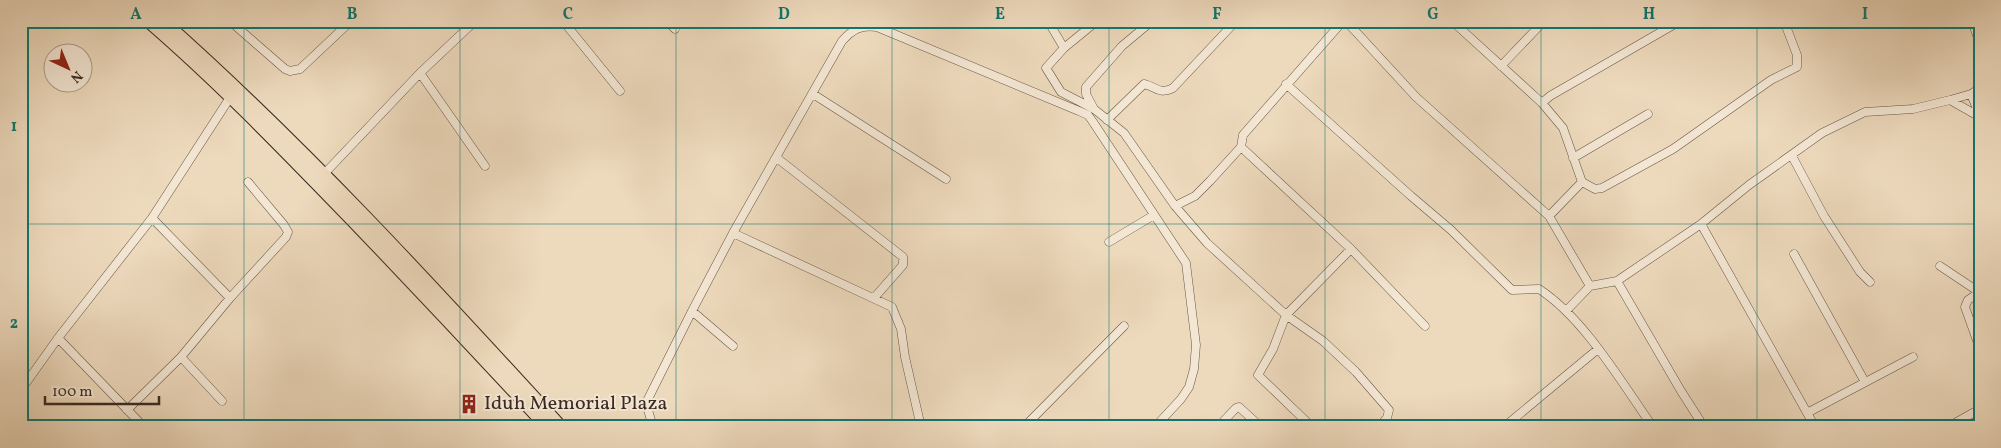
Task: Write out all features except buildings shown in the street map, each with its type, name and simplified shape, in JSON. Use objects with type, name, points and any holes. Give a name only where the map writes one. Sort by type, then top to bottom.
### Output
[{"type":"highway","points":[[148,21],[231,96],[511,380],[561,427]]},
{"type":"highway","points":[[163,21],[324,174],[511,380],[547,427]]},
{"type":"street","points":[[230,21],[285,69],[290,71],[300,68],[351,21]]},
{"type":"street","points":[[324,174],[420,73],[475,21]]},
{"type":"street","points":[[563,21],[620,91]]},
{"type":"street","points":[[668,21],[675,29]]},
{"type":"street","points":[[1048,21],[1064,48]]},
{"type":"street","points":[[1096,21],[1064,48],[1046,68],[1061,92],[1094,109],[1124,133],[1176,206],[1207,243],[1286,315],[1323,341],[1356,372],[1389,410],[1387,418],[1379,427]]},
{"type":"street","points":[[1094,109],[1086,94],[1086,87],[1122,46],[1152,21]]},
{"type":"street","points":[[1107,120],[1144,84],[1166,92],[1173,88],[1236,21]]},
{"type":"street","points":[[1176,206],[1195,196],[1240,147],[1243,134],[1344,21],[1416,97],[1549,216],[1590,286]]},
{"type":"street","points":[[1452,21],[1542,103],[1563,128],[1582,182],[1595,189],[1602,188],[1673,149],[1771,80],[1797,67],[1798,55],[1784,21]]},
{"type":"street","points":[[1501,66],[1544,21]]},
{"type":"street","points":[[1542,103],[1550,96],[1680,21]]},
{"type":"street","points":[[1972,21],[1980,44]]},
{"type":"street","points":[[653,427],[646,403],[733,233],[842,41],[851,31],[858,27],[877,27],[1088,115],[1186,263],[1196,345],[1194,370],[1189,387],[1181,399],[1155,427]]},
{"type":"street","points":[[420,73],[485,166]]},
{"type":"street","points":[[1286,84],[1410,196],[1451,230],[1512,290],[1539,289],[1566,311],[1598,349],[1653,427]]},
{"type":"street","points":[[1566,311],[1590,286],[1617,281],[1701,224],[1749,186],[1822,133],[1865,112],[1913,109],[1971,94],[1980,88]]},
{"type":"street","points":[[813,94],[946,179]]},
{"type":"street","points":[[1971,94],[1980,117]]},
{"type":"street","points":[[21,390],[58,338],[152,218],[231,96]]},
{"type":"street","points":[[1950,100],[1980,117]]},
{"type":"street","points":[[1573,158],[1648,114]]},
{"type":"street","points":[[1240,147],[1351,249],[1425,326]]},
{"type":"street","points":[[1792,156],[1824,216],[1860,272],[1870,282]]},
{"type":"street","points":[[777,158],[903,257],[903,265],[874,298]]},
{"type":"street","points":[[127,410],[181,357],[288,232],[248,182]]},
{"type":"street","points":[[1549,216],[1582,182]]},
{"type":"street","points":[[1109,242],[1154,215]]},
{"type":"street","points":[[152,218],[230,298]]},
{"type":"street","points":[[1701,224],[1815,427]]},
{"type":"street","points":[[733,233],[892,307],[897,316],[921,427]]},
{"type":"street","points":[[1312,427],[1258,375],[1273,349],[1286,315],[1351,249]]},
{"type":"street","points":[[1794,254],[1865,382]]},
{"type":"street","points":[[1940,266],[1979,292],[1968,300],[1965,307],[1980,349]]},
{"type":"street","points":[[1617,281],[1704,427]]},
{"type":"street","points":[[692,311],[733,346]]},
{"type":"street","points":[[1024,427],[1124,326]]},
{"type":"street","points":[[58,338],[144,427]]},
{"type":"street","points":[[1504,427],[1598,349]]},
{"type":"street","points":[[181,357],[222,401]]},
{"type":"street","points":[[1807,413],[1913,357]]},
{"type":"street","points":[[1218,427],[1239,407],[1261,427]]},
{"type":"street","points":[[1948,427],[1980,409]]},
{"type":"place","name":"Iduh Memorial Plaza","points":[[469,404]]}]
